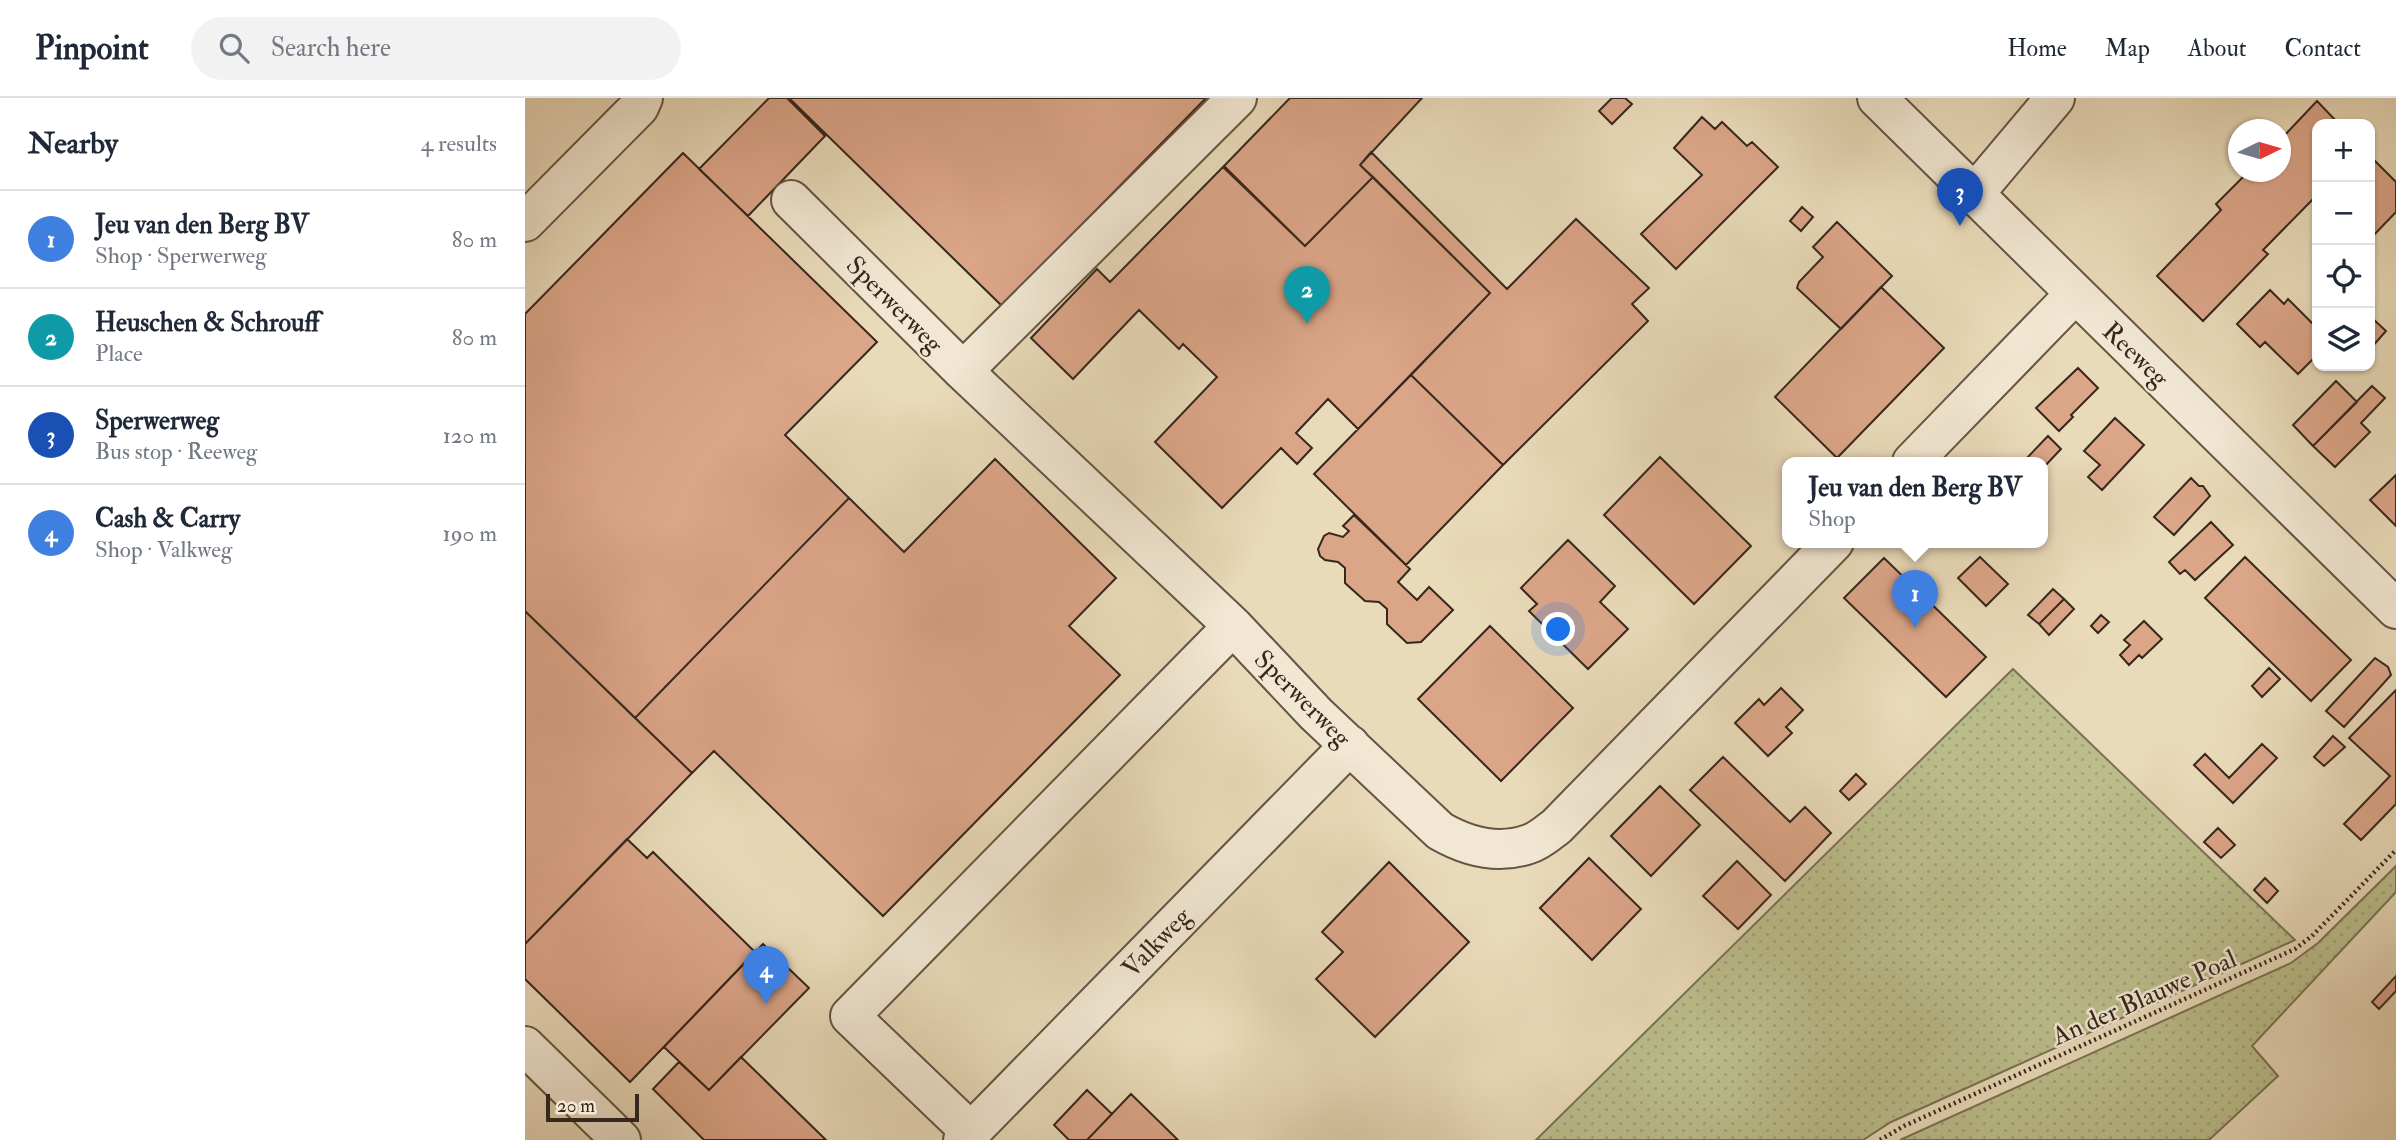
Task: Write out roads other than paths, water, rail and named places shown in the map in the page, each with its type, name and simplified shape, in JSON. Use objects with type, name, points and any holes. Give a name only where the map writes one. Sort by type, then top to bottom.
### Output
[{"type":"street","points":[[525,222],[639,107],[643,98]]},
{"type":"street","points":[[963,371],[1237,98]]},
{"type":"street","name":"Reeweg","points":[[1877,98],[2396,609]]},
{"type":"street","points":[[1975,193],[2055,98]]},
{"type":"street","name":"Sperwerweg","points":[[791,200],[963,371],[1233,626],[1316,713],[1440,831],[1463,844],[1497,849],[1531,844],[1557,826],[1828,548]]},
{"type":"street","points":[[1917,457],[2075,294]]},
{"type":"street","points":[[967,1136],[850,1016],[1233,626]]},
{"type":"street","name":"Valkweg","points":[[967,1136],[1350,745]]},
{"type":"street","points":[[525,1046],[621,1140]]},
{"type":"place","name":"Sperwerweg","points":[[1960,226]]},
{"type":"place","name":"Heuschen & Schrouff","points":[[1307,324]]},
{"type":"place","name":"Jeu van den Berg BV","points":[[1915,628]]},
{"type":"place","name":"Cash & Carry","points":[[766,1004]]}]
